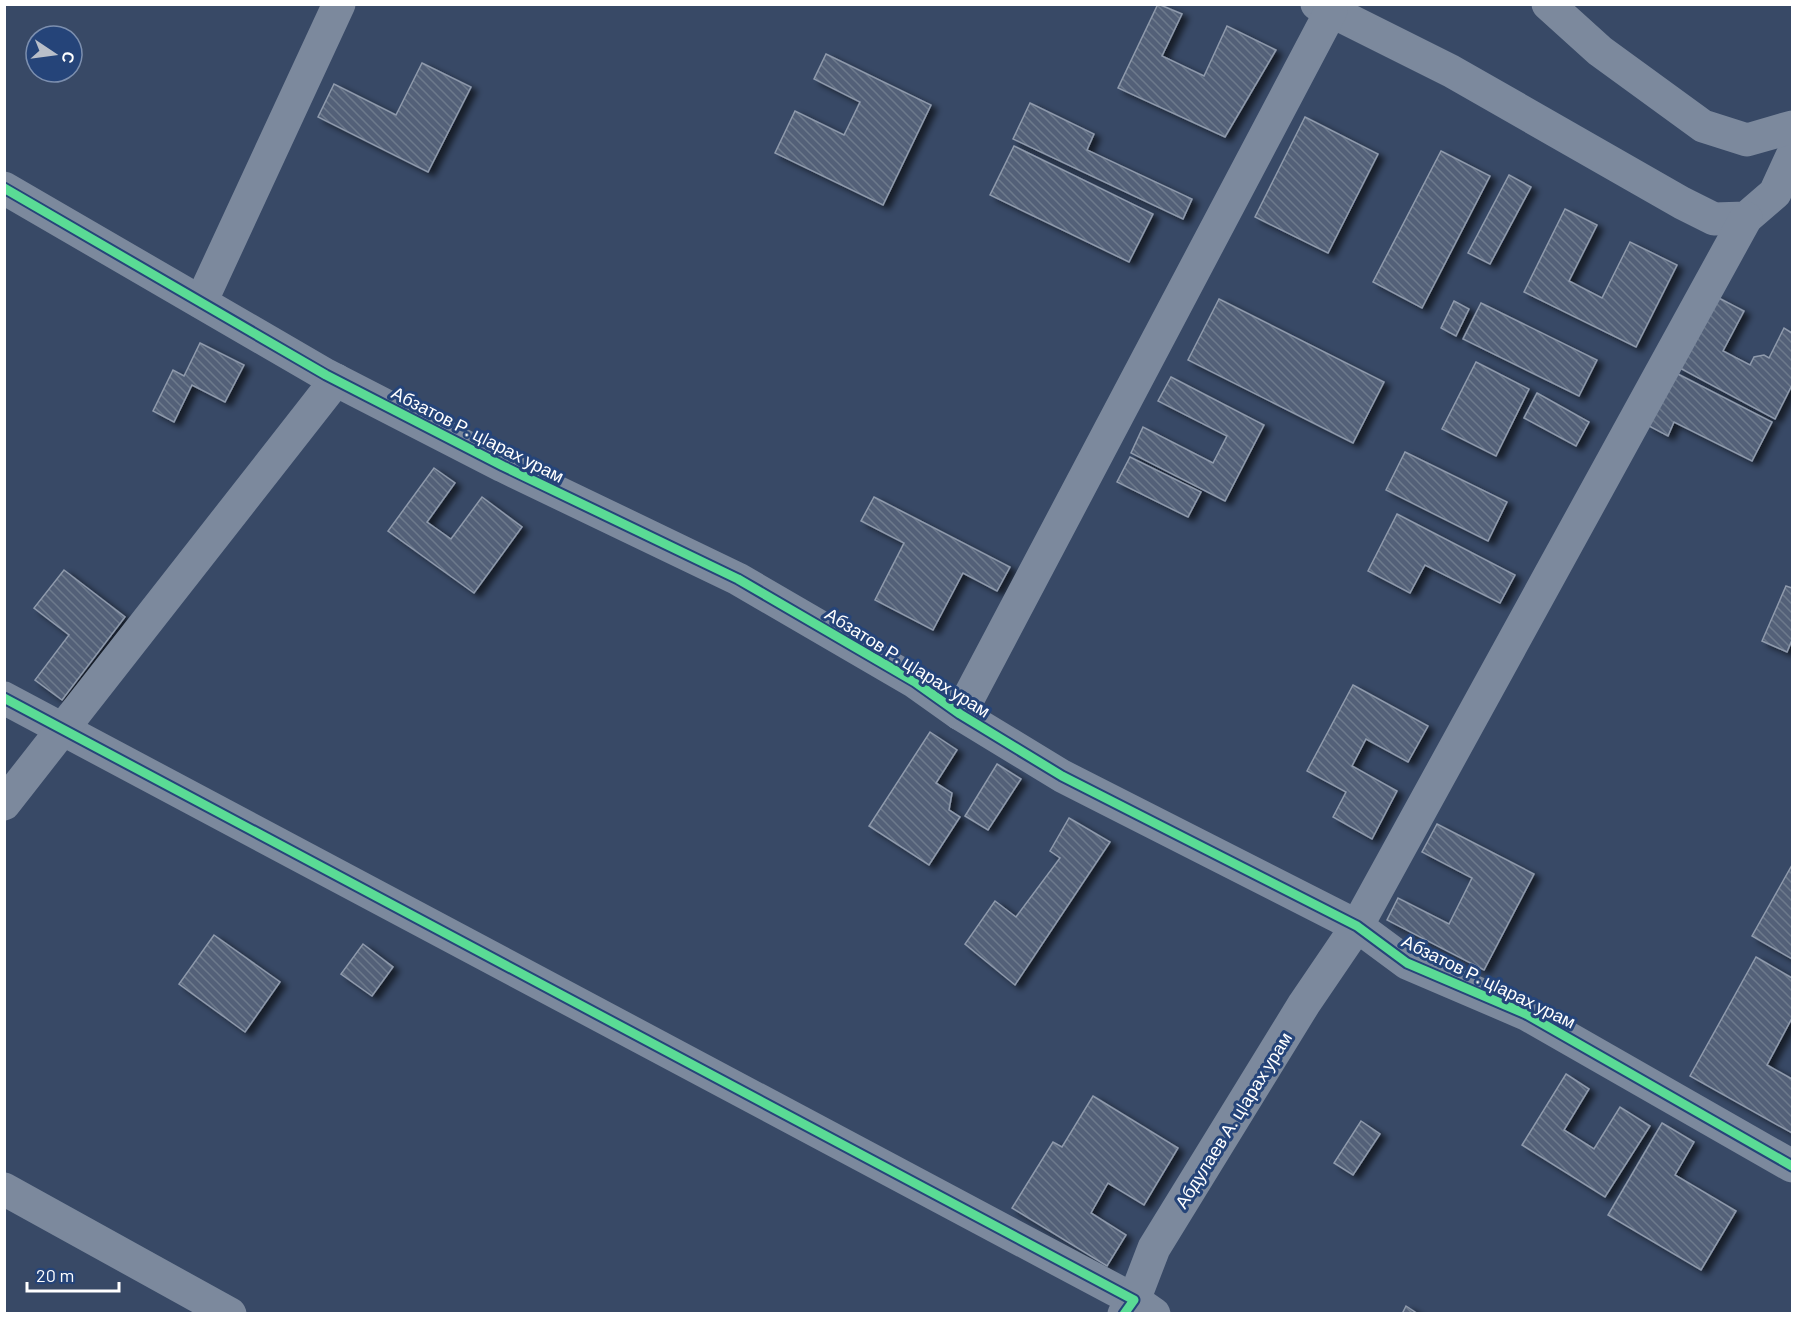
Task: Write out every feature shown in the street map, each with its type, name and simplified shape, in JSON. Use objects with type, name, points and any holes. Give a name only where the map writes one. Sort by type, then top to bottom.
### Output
[{"type":"street","points":[[201,302],[339,4]]},
{"type":"street","points":[[1548,4],[1600,51],[1703,126],[1747,140],[1792,127]]},
{"type":"street","points":[[960,714],[1324,8],[1451,71],[1714,219],[1746,218],[1784,200],[1792,156]]},
{"type":"street","name":"Абзатов Р. цIарах урам","points":[[4,188],[336,380],[503,466],[738,579],[915,682],[960,714],[1062,776],[1357,926],[1407,963],[1526,1014],[1792,1166]]},
{"type":"street","name":"Абдулаев А. цIарах урам","points":[[1138,1309],[1154,1248],[1304,1004],[1357,926],[1746,218]]},
{"type":"street","points":[[4,804],[336,380]]},
{"type":"street","points":[[4,698],[1138,1309]]},
{"type":"street","points":[[4,1189],[230,1314]]},
{"type":"building","points":[[1158,4],[1182,14],[1162,56],[1204,76],[1227,26],[1276,50],[1225,137],[1118,88]]},
{"type":"building","points":[[826,54],[931,105],[883,205],[775,153],[795,111],[844,135],[860,102],[814,79]]},
{"type":"building","points":[[422,63],[471,87],[428,172],[318,117],[334,84],[396,115]]},
{"type":"building","points":[[1030,103],[1094,134],[1087,150],[1192,199],[1183,219],[1013,139]]},
{"type":"building","points":[[1305,117],[1378,154],[1328,253],[1255,217]]},
{"type":"building","points":[[1014,146],[1153,214],[1129,262],[990,195]]},
{"type":"building","points":[[1441,151],[1490,176],[1422,308],[1373,282]]},
{"type":"building","points":[[1509,175],[1531,187],[1490,264],[1468,253]]},
{"type":"building","points":[[1565,209],[1597,225],[1569,281],[1602,298],[1630,242],[1677,265],[1636,347],[1524,292]]},
{"type":"building","points":[[1713,295],[1744,311],[1723,351],[1750,365],[1754,357],[1764,355],[1769,358],[1784,328],[1792,333],[1792,385],[1775,419],[1676,366]]},
{"type":"building","points":[[1219,299],[1384,382],[1353,443],[1188,360]]},
{"type":"building","points":[[1454,301],[1469,309],[1456,336],[1441,328]]},
{"type":"building","points":[[1481,303],[1597,360],[1579,396],[1463,339]]},
{"type":"building","points":[[200,343],[244,365],[225,402],[192,385],[174,422],[153,411],[173,370],[184,376]]},
{"type":"building","points":[[1476,362],[1529,389],[1496,456],[1442,429]]},
{"type":"building","points":[[1674,372],[1772,422],[1752,461],[1674,422],[1668,436],[1647,425]]},
{"type":"building","points":[[1171,377],[1264,425],[1225,501],[1131,453],[1143,427],[1213,463],[1227,436],[1158,401]]},
{"type":"building","points":[[1537,393],[1589,422],[1576,446],[1524,418]]},
{"type":"building","points":[[1405,452],[1507,502],[1488,541],[1386,490]]},
{"type":"building","points":[[1130,457],[1201,492],[1188,517],[1117,482]]},
{"type":"building","points":[[434,468],[455,483],[427,522],[451,539],[482,497],[522,527],[474,593],[388,531]]},
{"type":"building","points":[[874,497],[1010,567],[997,591],[963,573],[933,630],[875,600],[904,543],[861,521]]},
{"type":"building","points":[[1397,514],[1515,575],[1500,603],[1425,565],[1410,593],[1368,571]]},
{"type":"building","points":[[64,570],[125,617],[62,700],[35,680],[69,635],[34,608]]},
{"type":"building","points":[[1786,586],[1792,588],[1792,640],[1787,652],[1762,641]]},
{"type":"building","points":[[1353,685],[1428,726],[1408,762],[1366,739],[1352,766],[1397,791],[1372,839],[1333,817],[1346,792],[1307,771]]},
{"type":"building","points":[[930,732],[957,750],[936,783],[952,793],[949,810],[960,817],[929,865],[869,826]]},
{"type":"building","points":[[997,764],[1021,779],[988,830],[965,816]]},
{"type":"building","points":[[1069,818],[1110,842],[1015,985],[965,944],[995,901],[1016,917],[1060,858],[1050,851]]},
{"type":"building","points":[[1437,824],[1534,874],[1484,970],[1387,920],[1398,898],[1449,924],[1472,878],[1422,852]]},
{"type":"building","points":[[1792,865],[1792,959],[1752,936]]},
{"type":"building","points":[[214,935],[280,982],[245,1032],[179,984]]},
{"type":"building","points":[[363,944],[393,967],[372,996],[341,974]]},
{"type":"building","points":[[1756,957],[1792,978],[1792,1018],[1767,1065],[1792,1079],[1792,1133],[1690,1076]]},
{"type":"building","points":[[1566,1074],[1589,1089],[1564,1130],[1594,1149],[1620,1107],[1650,1126],[1605,1197],[1522,1145]]},
{"type":"building","points":[[1093,1096],[1178,1148],[1144,1205],[1108,1183],[1091,1213],[1126,1235],[1107,1266],[1012,1208],[1053,1142],[1062,1147]]},
{"type":"building","points":[[1361,1121],[1380,1134],[1353,1175],[1334,1163]]},
{"type":"building","points":[[1662,1123],[1694,1142],[1675,1175],[1736,1211],[1701,1270],[1608,1215]]},
{"type":"building","points":[[1406,1306],[1418,1314],[1402,1314]]},
{"type":"cycle path","points":[[4,188],[326,375],[503,466],[738,579],[915,682],[960,714],[1062,776],[1357,926],[1407,963],[1526,1014],[1792,1166]]},
{"type":"cycle path","points":[[4,698],[1134,1300],[1124,1314]]}]
